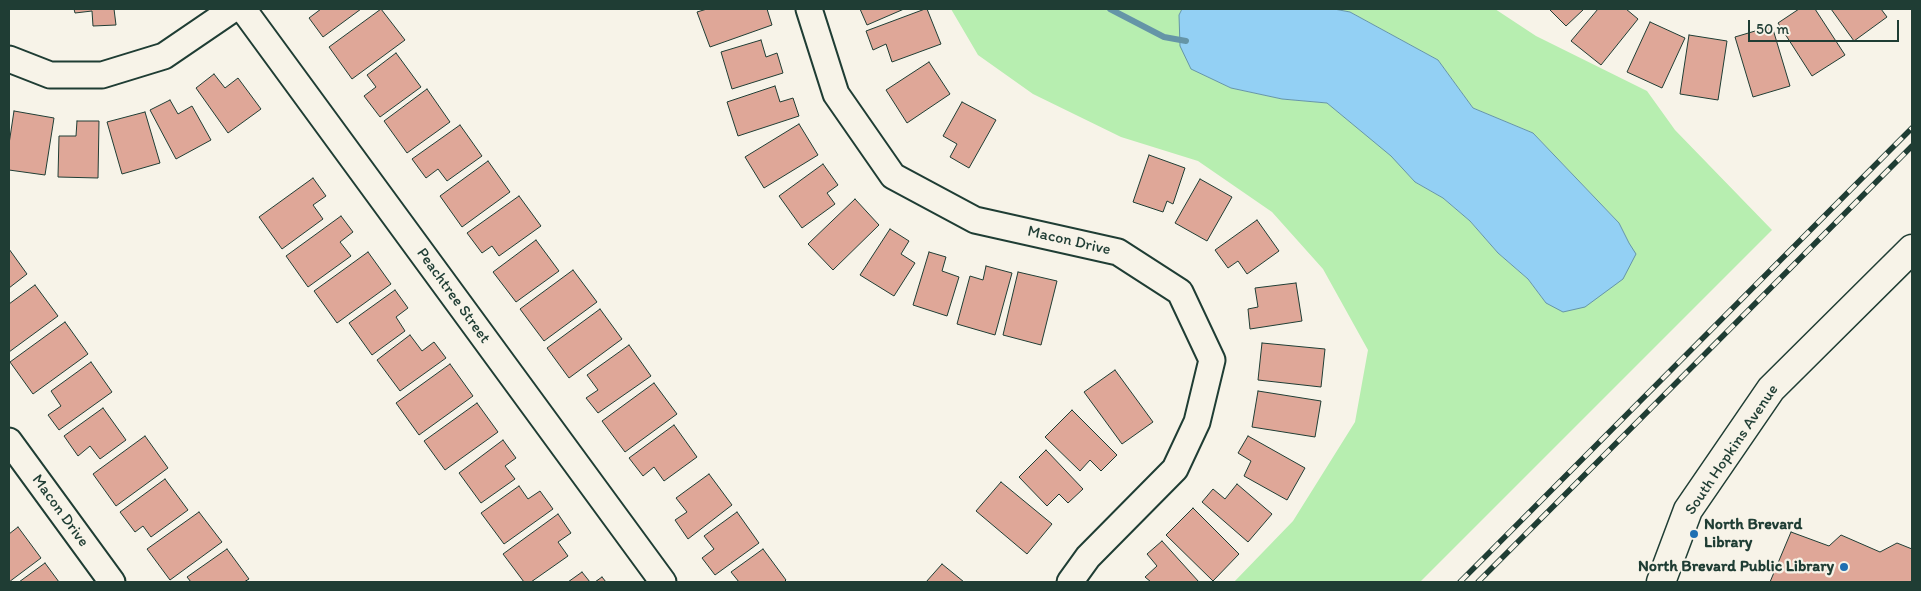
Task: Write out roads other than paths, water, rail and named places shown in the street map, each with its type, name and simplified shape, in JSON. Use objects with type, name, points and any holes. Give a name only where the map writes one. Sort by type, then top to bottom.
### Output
[{"type":"street","points":[[9,58],[50,75],[102,75],[164,56],[233,9]]},
{"type":"street","name":"Peachtree Street","points":[[243,9],[662,582]]},
{"type":"street","name":"Macon Drive","points":[[809,9],[836,94],[893,176],[975,220],[1118,252],[1180,292],[1212,360],[1197,422],[1175,469],[1088,557],[1070,582]]},
{"type":"street","name":"South Hopkins Avenue","points":[[1661,582],[1688,510],[1771,389],[1912,250]]},
{"type":"street","name":"Macon Drive","points":[[9,441],[112,582]]},
{"type":"water","points":[[1182,9],[1334,9],[1350,12],[1438,60],[1473,108],[1533,133],[1619,223],[1636,254],[1623,279],[1585,307],[1563,312],[1546,303],[1528,279],[1498,253],[1470,221],[1443,198],[1415,182],[1391,156],[1327,103],[1282,99],[1231,88],[1191,69],[1180,46],[1179,15]]},
{"type":"waterway","points":[[1110,9],[1164,37],[1186,41]]},
{"type":"railway","points":[[1460,582],[1912,128]]},
{"type":"railway","points":[[1478,582],[1912,146]]},
{"type":"place","name":"North Brevard Library","points":[[1694,534]]},
{"type":"place","name":"North Brevard Public Library","points":[[1844,567]]}]
